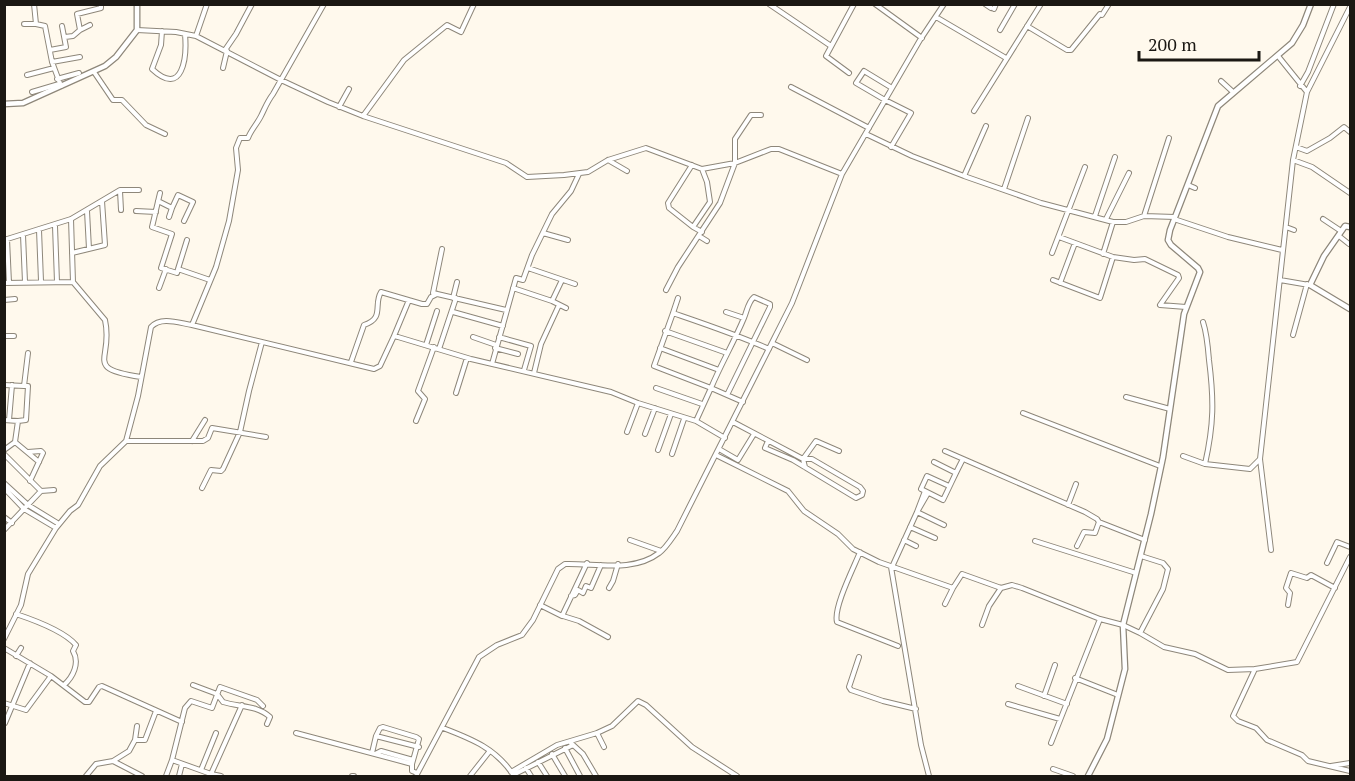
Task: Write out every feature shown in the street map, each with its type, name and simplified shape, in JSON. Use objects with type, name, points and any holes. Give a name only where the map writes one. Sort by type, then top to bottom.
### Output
[{"type":"street","points":[[34,4],[36,24]]},
{"type":"street","points":[[80,30],[77,14],[101,8],[101,4]]},
{"type":"street","points":[[32,92],[94,72],[111,62],[137,30],[136,4]]},
{"type":"street","points":[[196,36],[207,4]]},
{"type":"street","points":[[223,68],[226,50],[252,4]]},
{"type":"street","points":[[192,325],[218,261],[229,220],[238,170],[236,148],[238,140],[248,138],[324,4]]},
{"type":"street","points":[[363,116],[404,60],[447,25],[461,32],[474,4]]},
{"type":"street","points":[[769,4],[831,46]]},
{"type":"street","points":[[849,73],[826,58],[854,4]]},
{"type":"street","points":[[874,4],[922,38]]},
{"type":"street","points":[[374,753],[376,736],[380,728],[416,737],[419,740],[412,762],[412,771],[417,775],[479,657],[497,645],[522,635],[533,620],[558,569],[565,564],[631,565],[646,561],[662,552],[677,531],[772,343],[807,266],[842,174],[944,4]]},
{"type":"street","points":[[985,4],[993,7]]},
{"type":"street","points":[[1000,30],[1015,4]]},
{"type":"street","points":[[1031,16],[1039,4]]},
{"type":"street","points":[[974,111],[1039,4]]},
{"type":"street","points":[[1027,26],[1067,50],[1071,50],[1109,4]]},
{"type":"street","points":[[1088,777],[1107,739],[1125,669],[1123,626],[1145,540],[1160,466],[1184,314],[1200,272],[1168,240],[1217,107],[1292,43],[1311,4]]},
{"type":"street","points":[[1300,86],[1308,73],[1334,4]]},
{"type":"street","points":[[1271,550],[1260,459],[1293,160],[1307,92],[1350,7]]},
{"type":"street","points":[[936,17],[1006,58]]},
{"type":"street","points":[[24,24],[45,26],[59,83]]},
{"type":"street","points":[[65,38],[74,36],[90,25]]},
{"type":"street","points":[[50,50],[66,47],[62,26]]},
{"type":"street","points":[[137,30],[196,36],[281,80],[339,106],[506,164],[524,176],[580,173],[608,160],[646,148],[702,169],[735,163],[779,148],[842,174]]},
{"type":"street","points":[[162,32],[161,45],[152,69],[171,79],[182,70],[186,54],[185,34]]},
{"type":"street","points":[[1278,56],[1307,92]]},
{"type":"street","points":[[27,75],[80,57]]},
{"type":"street","points":[[891,147],[911,113],[859,85],[857,81],[864,71],[892,88]]},
{"type":"street","points":[[94,72],[113,99],[122,100],[146,125],[165,134]]},
{"type":"street","points":[[4,104],[23,102],[79,73]]},
{"type":"street","points":[[1221,81],[1233,92]]},
{"type":"street","points":[[791,87],[869,128]]},
{"type":"street","points":[[339,106],[349,89]]},
{"type":"street","points":[[666,290],[678,267],[720,203],[735,163],[734,143],[737,135],[751,115],[761,115]]},
{"type":"street","points":[[1004,189],[1028,118]]},
{"type":"street","points":[[964,176],[986,126]]},
{"type":"street","points":[[1296,147],[1307,151],[1344,127],[1350,132]]},
{"type":"street","points":[[866,134],[891,147],[964,176],[1041,202],[1113,222],[1126,222],[1144,216],[1175,218],[1228,237],[1282,250]]},
{"type":"street","points":[[1144,216],[1169,138]]},
{"type":"street","points":[[1095,216],[1115,157]]},
{"type":"street","points":[[608,160],[627,171]]},
{"type":"street","points":[[1293,160],[1310,165],[1350,193]]},
{"type":"street","points":[[692,165],[668,202],[669,208],[707,240]]},
{"type":"street","points":[[1052,253],[1085,167]]},
{"type":"street","points":[[693,227],[710,202],[702,169]]},
{"type":"street","points":[[492,364],[516,278],[524,280],[532,255],[552,214],[571,190],[580,173]]},
{"type":"street","points":[[1106,219],[1129,173]]},
{"type":"street","points":[[1188,185],[1195,188]]},
{"type":"street","points":[[73,282],[7,283],[6,239],[55,226],[87,211],[120,190],[139,190]]},
{"type":"street","points":[[120,190],[121,210]]},
{"type":"street","points":[[160,193],[152,227],[172,234],[161,268],[177,273],[188,240]]},
{"type":"street","points":[[169,217],[178,195],[193,202],[184,221]]},
{"type":"street","points":[[72,253],[105,245],[102,201]]},
{"type":"street","points":[[158,201],[172,208]]},
{"type":"street","points":[[87,211],[89,249]]},
{"type":"street","points":[[136,211],[156,212]]},
{"type":"street","points":[[71,219],[73,282],[105,320],[105,364],[109,370],[141,377]]},
{"type":"street","points":[[1323,219],[1349,244]]},
{"type":"street","points":[[1103,254],[1113,222]]},
{"type":"street","points":[[55,226],[57,282]]},
{"type":"street","points":[[1286,226],[1294,230]]},
{"type":"street","points":[[1293,335],[1308,285],[1340,233],[1345,226],[1350,226]]},
{"type":"street","points":[[39,230],[41,281]]},
{"type":"street","points":[[543,233],[568,240]]},
{"type":"street","points":[[23,235],[25,282]]},
{"type":"street","points":[[1059,237],[1103,254],[1134,260],[1145,259],[1178,275],[1179,278],[1160,305],[1186,307]]},
{"type":"street","points":[[1060,283],[1075,243]]},
{"type":"street","points":[[442,249],[432,291],[506,310]]},
{"type":"street","points":[[1053,280],[1100,298],[1113,256]]},
{"type":"street","points":[[528,268],[575,284]]},
{"type":"street","points":[[159,288],[166,269]]},
{"type":"street","points":[[178,269],[210,280]]},
{"type":"street","points":[[552,301],[562,279]]},
{"type":"street","points":[[1280,280],[1308,285],[1350,309]]},
{"type":"street","points":[[439,349],[453,312],[457,282]]},
{"type":"street","points":[[513,288],[566,308]]},
{"type":"street","points":[[351,362],[364,325],[373,321],[377,314],[379,293],[397,295],[420,304],[427,304],[431,297],[437,294]]},
{"type":"street","points":[[678,298],[654,366],[743,402]]},
{"type":"street","points":[[696,421],[753,298],[770,305],[726,394]]},
{"type":"street","points":[[4,300],[15,299]]},
{"type":"street","points":[[4,639],[24,596],[24,585],[28,574],[58,526],[70,510],[78,505],[100,466],[126,441],[153,324],[163,320],[192,325],[374,369],[378,368],[409,300]]},
{"type":"street","points":[[534,373],[541,344],[559,305]]},
{"type":"street","points":[[426,345],[437,311]]},
{"type":"street","points":[[453,312],[502,326]]},
{"type":"street","points":[[726,312],[744,318]]},
{"type":"street","points":[[673,313],[769,349]]},
{"type":"street","points":[[1203,322],[1207,339],[1213,405],[1213,429],[1205,464]]},
{"type":"street","points":[[666,331],[727,353]]},
{"type":"street","points":[[4,336],[14,336]]},
{"type":"street","points":[[394,336],[467,358],[611,392],[684,419],[696,421],[725,438]]},
{"type":"street","points":[[473,337],[518,354]]},
{"type":"street","points":[[499,337],[531,346],[524,370]]},
{"type":"street","points":[[202,488],[211,470],[222,471],[240,432],[262,342]]},
{"type":"street","points":[[772,343],[807,360]]},
{"type":"street","points":[[417,421],[425,399],[418,391],[434,347]]},
{"type":"street","points":[[660,348],[719,370]]},
{"type":"street","points":[[24,386],[28,353]]},
{"type":"street","points":[[456,393],[467,358]]},
{"type":"street","points":[[4,386],[12,386],[24,386],[28,386],[26,420],[7,420],[12,386]]},
{"type":"street","points":[[656,388],[702,404]]},
{"type":"street","points":[[1126,397],[1170,409]]},
{"type":"street","points":[[627,432],[638,403]]},
{"type":"street","points":[[645,435],[655,408]]},
{"type":"street","points":[[1023,413],[1160,466]]},
{"type":"street","points":[[658,450],[671,414]]},
{"type":"street","points":[[672,454],[684,419]]},
{"type":"street","points":[[192,441],[205,420]]},
{"type":"street","points":[[18,421],[15,441],[4,452],[41,491]]},
{"type":"street","points":[[734,422],[803,459],[812,459],[860,487],[863,491],[862,495],[856,498],[765,447],[768,441]]},
{"type":"street","points":[[126,441],[206,440],[212,428],[266,437]]},
{"type":"street","points":[[719,449],[738,460],[754,434]]},
{"type":"street","points":[[803,459],[818,440],[839,451]]},
{"type":"street","points":[[15,441],[39,462]]},
{"type":"street","points":[[28,452],[43,451],[30,481]]},
{"type":"street","points":[[945,451],[1092,515],[1099,522],[1145,540]]},
{"type":"street","points":[[716,455],[788,491],[804,511],[838,534],[849,546],[891,566],[953,588]]},
{"type":"street","points":[[1183,456],[1205,464],[1250,469],[1260,459]]},
{"type":"street","points":[[803,459],[806,468]]},
{"type":"street","points":[[950,486],[927,476],[921,489],[943,500],[950,486],[956,473],[963,459]]},
{"type":"street","points":[[934,462],[956,473]]},
{"type":"street","points":[[4,483],[26,507]]},
{"type":"street","points":[[1068,505],[1076,484]]},
{"type":"street","points":[[4,488],[26,507],[58,526]]},
{"type":"street","points":[[4,530],[41,491],[54,490]]},
{"type":"street","points":[[927,492],[891,566],[929,777]]},
{"type":"street","points":[[917,512],[944,525]]},
{"type":"street","points":[[4,517],[12,523]]},
{"type":"street","points":[[1077,546],[1084,532],[1095,533],[1099,522]]},
{"type":"street","points":[[910,526],[934,538]]},
{"type":"street","points":[[630,540],[662,552]]},
{"type":"street","points":[[904,540],[916,546]]},
{"type":"street","points":[[1035,541],[1137,573]]},
{"type":"street","points":[[1328,563],[1338,542],[1350,547]]},
{"type":"street","points":[[860,552],[839,604],[835,617],[837,622],[898,646]]},
{"type":"street","points":[[1140,633],[1163,589],[1168,570],[1163,563],[1141,556]]},
{"type":"street","points":[[945,604],[962,574],[1001,588],[1012,585],[1022,588],[1140,633],[1164,647],[1195,654],[1228,670],[1255,669],[1297,662],[1350,557]]},
{"type":"street","points":[[562,616],[587,563]]},
{"type":"street","points":[[609,588],[614,581],[618,564]]},
{"type":"street","points":[[571,596],[575,595],[578,590],[584,593],[586,586],[591,588],[601,565]]},
{"type":"street","points":[[1288,605],[1290,594],[1286,588],[1291,573],[1307,578],[1311,575],[1335,588]]},
{"type":"street","points":[[982,625],[989,606],[1001,588]]},
{"type":"street","points":[[540,605],[562,616],[579,621],[608,637]]},
{"type":"street","points":[[16,614],[64,635],[74,642],[76,645],[73,651],[76,657],[74,672],[64,685]]},
{"type":"street","points":[[1052,743],[1075,678],[1100,619]]},
{"type":"street","points":[[4,648],[51,676],[86,702],[89,702],[102,686],[182,722]]},
{"type":"street","points":[[16,656],[21,648]]},
{"type":"street","points":[[858,657],[849,687],[851,690],[916,709]]},
{"type":"street","points":[[5,723],[30,663]]},
{"type":"street","points":[[1044,696],[1055,665]]},
{"type":"street","points":[[1255,669],[1234,717],[1253,726],[1267,740],[1302,755],[1308,761],[1350,771]]},
{"type":"street","points":[[4,703],[26,710],[51,676]]},
{"type":"street","points":[[1075,678],[1118,694]]},
{"type":"street","points":[[193,685],[217,694],[223,702],[242,705],[269,715],[267,724]]},
{"type":"street","points":[[1018,686],[1066,704]]},
{"type":"street","points":[[166,777],[185,708],[191,701],[212,708],[220,687],[257,700],[263,706]]},
{"type":"street","points":[[513,775],[536,756],[568,741],[612,726],[638,700],[692,747],[737,777]]},
{"type":"street","points":[[1008,704],[1060,719]]},
{"type":"street","points":[[211,774],[242,705]]},
{"type":"street","points":[[135,740],[145,740],[156,711]]},
{"type":"street","points":[[86,776],[96,764],[113,761],[129,751],[135,740],[137,726]]},
{"type":"street","points":[[443,728],[484,745],[513,775]]},
{"type":"street","points":[[201,770],[216,733]]},
{"type":"street","points":[[296,733],[412,762]]},
{"type":"street","points":[[597,733],[604,747]]},
{"type":"street","points":[[376,736],[418,747]]},
{"type":"street","points":[[568,741],[583,754],[596,777]]},
{"type":"street","points":[[513,775],[573,745]]},
{"type":"street","points":[[565,748],[580,777]]},
{"type":"street","points":[[470,777],[489,752]]},
{"type":"street","points":[[552,754],[565,777]]},
{"type":"street","points":[[536,756],[547,777]]},
{"type":"street","points":[[172,760],[221,777]]},
{"type":"street","points":[[113,761],[142,777]]},
{"type":"street","points":[[1329,767],[1350,763]]},
{"type":"street","points":[[179,777],[182,764]]},
{"type":"street","points":[[526,768],[531,777]]},
{"type":"street","points":[[1056,777],[1056,769],[1073,777]]}]
